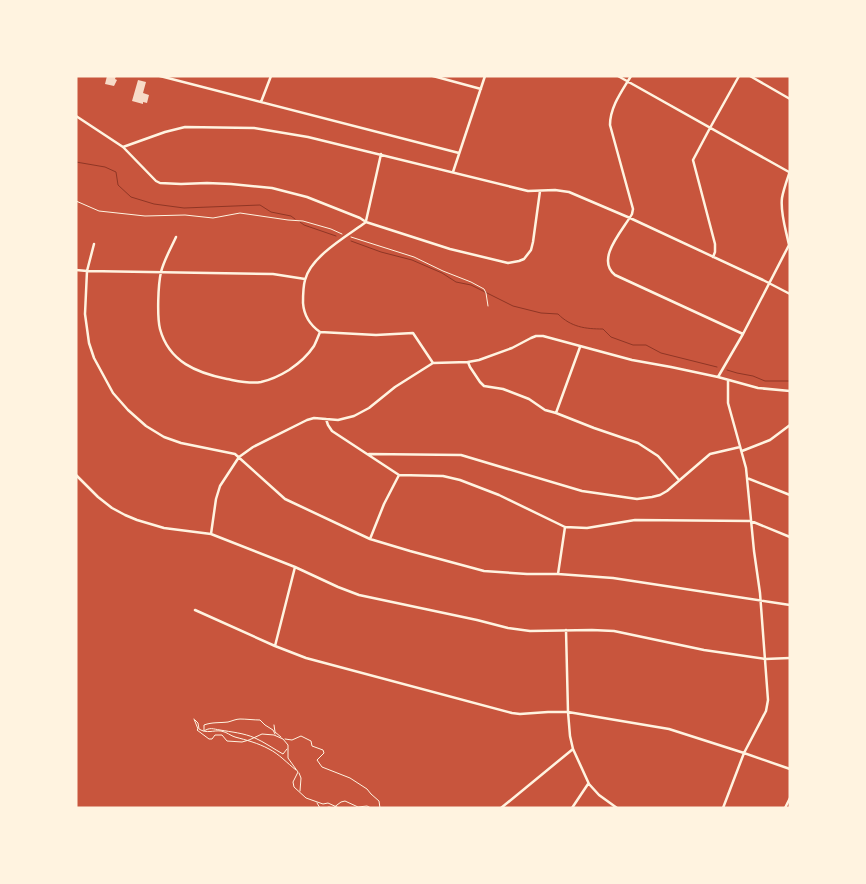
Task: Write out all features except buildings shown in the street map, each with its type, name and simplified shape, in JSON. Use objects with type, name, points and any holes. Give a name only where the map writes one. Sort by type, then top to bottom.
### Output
[{"type":"street","points":[[160,76],[459,153]]},
{"type":"street","points":[[183,82],[185,76]]},
{"type":"street","points":[[261,102],[271,76]]},
{"type":"street","points":[[432,76],[481,89]]},
{"type":"street","points":[[453,172],[485,76]]},
{"type":"street","points":[[618,76],[789,172],[782,196],[782,214],[789,245],[743,334],[718,377]]},
{"type":"street","points":[[631,76],[616,102],[610,118],[611,130],[633,205],[630,218],[609,251],[607,258],[610,271],[743,334]]},
{"type":"street","points":[[713,257],[715,244],[693,160],[739,76]]},
{"type":"street","points":[[750,76],[790,99]]},
{"type":"street","points":[[76,116],[123,147],[160,183],[231,184],[272,188],[307,197],[366,222],[450,248],[508,263],[524,258],[531,250],[540,191]]},
{"type":"street","points":[[123,147],[185,127],[254,128],[308,137],[528,191],[555,190],[569,192],[630,218],[790,294]]},
{"type":"street","points":[[381,154],[366,222],[320,256],[305,279],[303,297],[306,316],[314,328],[320,332],[376,335],[413,333],[433,363]]},
{"type":"street","points":[[176,237],[161,272],[158,302],[160,329],[165,342],[174,355],[186,365],[218,377],[260,382],[284,373],[296,365],[314,346],[320,332]]},
{"type":"street","points":[[94,244],[87,271],[85,314],[89,343],[94,358],[113,393],[128,410],[146,426],[164,437],[181,443],[234,454],[285,499],[370,539],[484,571],[614,578],[790,605]]},
{"type":"street","points":[[76,270],[273,274],[305,279]]},
{"type":"street","points":[[211,534],[216,499],[220,486],[239,457],[253,447],[307,420],[314,418],[338,420],[354,416],[369,408],[433,363],[479,360],[536,336],[543,336],[632,360],[718,377],[758,388],[790,391]]},
{"type":"street","points":[[556,413],[580,347]]},
{"type":"street","points":[[468,362],[484,386],[503,389],[517,394],[529,399],[545,410],[638,443],[658,456],[679,480]]},
{"type":"street","points":[[723,808],[744,753],[766,711],[768,700],[746,468],[728,403],[728,381]]},
{"type":"street","points":[[326,419],[328,426],[332,430],[398,476],[443,476],[460,480],[499,495],[565,527],[587,528],[635,520],[751,521],[790,537]]},
{"type":"street","points":[[742,451],[770,440],[790,425]]},
{"type":"street","points":[[368,454],[462,455],[582,491],[637,499],[660,495],[710,454],[740,446]]},
{"type":"street","points":[[76,475],[98,497],[125,515],[164,528],[211,534],[295,566],[359,595],[508,628],[530,631],[614,631],[704,650],[765,659],[790,658]]},
{"type":"street","points":[[370,539],[398,476]]},
{"type":"street","points":[[747,478],[790,495]]},
{"type":"street","points":[[558,574],[565,527]]},
{"type":"street","points":[[275,646],[295,566]]},
{"type":"street","points":[[195,610],[306,658],[512,713],[568,712],[669,729],[790,769]]},
{"type":"street","points":[[566,630],[568,712],[572,749],[589,784],[599,795],[617,808]]},
{"type":"street","points":[[501,808],[572,749]]},
{"type":"street","points":[[572,808],[589,784]]},
{"type":"street","points":[[785,808],[790,798]]},
{"type":"path","points":[[76,201],[99,211],[145,216],[185,215],[213,218],[240,213],[303,221],[414,257],[471,282],[484,289],[488,306]]},
{"type":"path","points":[[298,772],[266,747],[249,740],[240,737],[233,737],[230,734],[219,731],[203,731],[199,729],[198,723],[194,719],[197,730],[209,739],[215,735],[222,735],[227,741],[242,742],[249,740],[262,734],[292,740],[302,736],[311,741],[312,746],[323,750],[324,753],[318,760],[322,767],[350,778],[367,789],[379,801],[380,808]]},
{"type":"path","points":[[276,736],[271,728],[265,726],[262,721],[257,720],[240,719],[204,725],[204,731],[208,728],[228,730],[254,738],[283,754],[288,748]]},
{"type":"path","points":[[274,725],[275,732],[288,745],[288,758],[301,778],[299,792]]},
{"type":"path","points":[[298,772],[293,785],[299,792],[306,798],[323,804],[328,803],[339,808]]},
{"type":"path","points":[[316,802],[320,808]]},
{"type":"path","points":[[325,808],[333,808],[342,802],[371,808]]},
{"type":"waterway","points":[[76,162],[105,167],[116,172],[118,185],[131,197],[154,204],[184,208],[260,205],[271,212],[291,216],[295,219]]},
{"type":"waterway","points":[[300,222],[336,236]]},
{"type":"waterway","points":[[351,241],[381,252],[412,260],[442,273],[456,282],[471,285],[513,306],[541,313],[558,314],[568,322],[584,328],[603,329],[611,337],[633,345],[646,345],[661,353],[717,367]]},
{"type":"waterway","points":[[727,370],[765,381],[790,381]]}]
